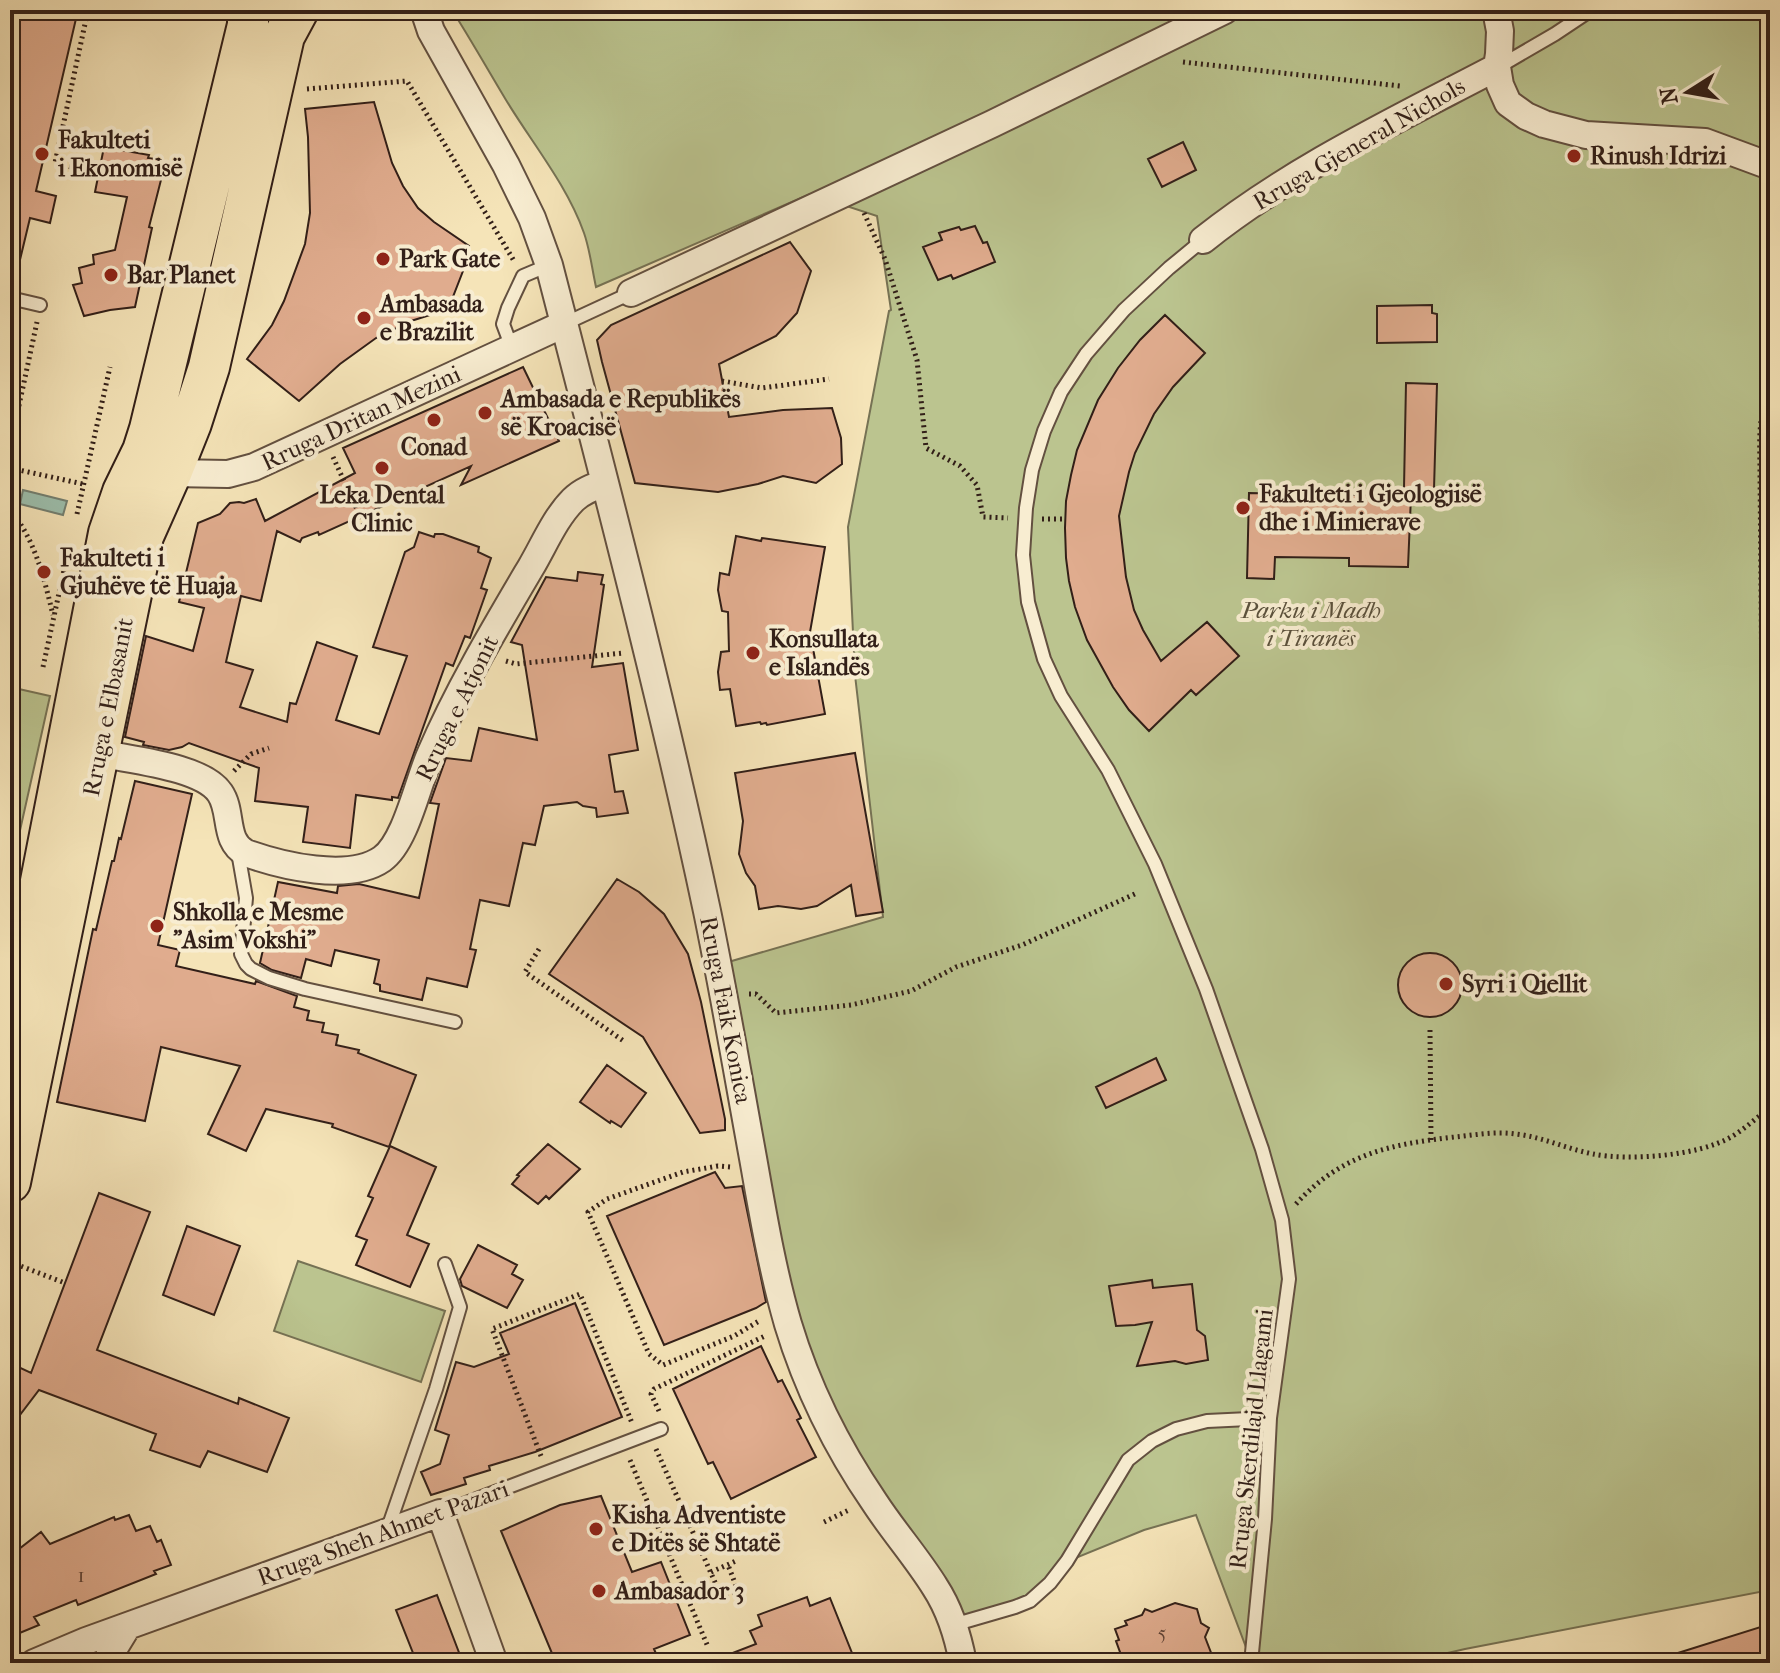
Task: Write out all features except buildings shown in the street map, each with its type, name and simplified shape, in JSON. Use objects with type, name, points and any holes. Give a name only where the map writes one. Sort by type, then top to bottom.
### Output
[{"type":"main road","name":"Rruga e Elbasanit","points":[[10,1040],[109,533],[150,429],[248,25],[248,10]]},
{"type":"main road","name":"Rruga e Elbasanit","points":[[10,1182],[15,1136],[143,536],[191,423],[209,367],[284,36],[298,10]]},
{"type":"street","name":"Rruga Faik Konica","points":[[410,10],[428,21],[506,165],[532,218],[549,265],[675,769],[724,994],[776,1283],[794,1343],[819,1406],[872,1500],[937,1589],[953,1625],[963,1663]]},
{"type":"street","points":[[631,293],[1225,10]]},
{"type":"street","points":[[1496,10],[1500,38],[1497,67],[1500,85],[1508,103],[1516,110],[1544,124],[1586,135],[1705,142],[1770,166]]},
{"type":"street","name":"Rruga Gjeneral Nichols","points":[[1203,240],[1304,171],[1497,67]]},
{"type":"street","name":"Rruga Dritan Mezini","points":[[171,473],[239,472],[324,437],[508,336],[564,324]]},
{"type":"street","name":"Rruga e Atjonit","points":[[236,846],[246,853],[282,863],[331,870],[373,864],[386,856],[401,834],[428,758],[450,712],[519,589],[569,505],[585,490],[605,483]]},
{"type":"street","points":[[99,753],[199,776],[217,789],[225,803],[236,846]]},
{"type":"street","points":[[440,1513],[494,1663]]},
{"type":"street","name":"Rruga Sheh Ahmet Pazari","points":[[34,1663],[86,1641],[440,1513]]},
{"type":"street","points":[[105,1663],[127,1627]]},
{"type":"lane","name":"Rruga Gjeneral Nichols","points":[[1497,67],[1591,10]]},
{"type":"lane","name":"Rruga Gjeneral Nichols","points":[[1108,770],[1056,686],[1032,621],[1023,555],[1032,470],[1051,411],[1086,354],[1124,310],[1203,240]]},
{"type":"lane","points":[[508,336],[513,295],[523,276],[549,265]]},
{"type":"lane","name":"Rruga Dritan Mezini","points":[[564,324],[631,293]]},
{"type":"lane","points":[[10,298],[40,305]]},
{"type":"lane","name":"Rruga Skerdilajd Llagami","points":[[1108,770],[1155,864],[1206,989],[1262,1149],[1282,1220],[1289,1279],[1270,1418],[1265,1519],[1251,1663]]},
{"type":"lane","points":[[236,846],[246,898],[241,954],[251,969],[283,983],[455,1022]]},
{"type":"lane","points":[[387,1532],[436,1389],[460,1307],[445,1264]]},
{"type":"lane","points":[[953,1625],[1030,1601],[1050,1583],[1067,1561],[1128,1460],[1152,1441],[1176,1429],[1207,1421],[1270,1418]]},
{"type":"lane","name":"Rruga Sheh Ahmet Pazari","points":[[440,1513],[650,1434]]},
{"type":"path","points":[[71,167],[55,163],[88,10]]},
{"type":"path","points":[[1131,56],[1450,92]]},
{"type":"path","points":[[271,92],[407,81],[523,276]]},
{"type":"path","points":[[854,189],[885,259],[917,360],[926,448],[960,466],[977,485],[983,517]]},
{"type":"path","points":[[10,447],[40,305]]},
{"type":"path","points":[[722,381],[762,388],[829,379]]},
{"type":"path","points":[[1770,393],[1765,401],[1760,432],[1762,704],[1770,773]]},
{"type":"path","points":[[324,437],[366,529]]},
{"type":"path","points":[[10,468],[123,492]]},
{"type":"path","points":[[10,510],[33,545],[53,618]]},
{"type":"path","points":[[516,664],[624,653]]},
{"type":"path","points":[[217,789],[251,754],[269,748]]},
{"type":"path","points":[[724,994],[756,994],[776,1013],[851,1005],[911,991],[956,967],[1022,945],[1137,893]]},
{"type":"path","points":[[539,949],[525,972],[625,1042]]},
{"type":"path","points":[[1430,1030],[1431,1140]]},
{"type":"path","points":[[1282,1220],[1302,1197],[1338,1167],[1384,1148],[1431,1140],[1512,1133],[1603,1155],[1670,1154],[1708,1148],[1732,1137],[1770,1108]]},
{"type":"path","points":[[755,1169],[718,1166],[683,1172],[607,1199],[588,1212],[649,1354],[663,1365],[734,1336],[773,1312],[776,1283]]},
{"type":"path","points":[[10,1262],[65,1283]]},
{"type":"path","points":[[548,1473],[492,1329],[580,1294],[650,1434],[722,1598],[738,1591],[728,1565]]},
{"type":"path","points":[[654,1400],[651,1394],[654,1389],[760,1338],[754,1325]]},
{"type":"path","points":[[623,1444],[708,1647]]},
{"type":"path","points":[[711,1572],[736,1561]]},
{"type":"green space","name":"Parku i Madh i Tiranës","points":[[452,10],[1770,10],[1770,1590],[1404,1663],[1252,1663],[1196,1515],[1144,1530],[1068,1561],[1030,1601],[953,1625],[805,1373],[718,965],[883,917],[855,675],[848,527],[891,310],[877,216],[810,194],[596,287],[586,239],[577,215]]},
{"type":"green space","points":[[10,687],[50,696],[19,835],[10,834]]},
{"type":"green space","points":[[298,1261],[445,1311],[421,1382],[274,1331]]},
{"type":"shaded area","points":[[23,490],[67,501],[63,515],[20,504]]},
{"type":"place","name":"Fakulteti i Ekonomisë","points":[[42,154]]},
{"type":"place","name":"Rinush Idrizi","points":[[1574,156]]},
{"type":"place","name":"Park Gate","points":[[383,259]]},
{"type":"place","name":"Bar Planet","points":[[111,275]]},
{"type":"place","name":"Ambasada e Brazilit","points":[[364,318]]},
{"type":"place","name":"Ambasada e Republikës së Kroacisë","points":[[485,413]]},
{"type":"place","name":"Conad","points":[[434,420]]},
{"type":"place","name":"Leka Dental Clinic","points":[[382,468]]},
{"type":"place","name":"Fakulteti i Gjeologjisë dhe i Minierave","points":[[1243,508]]},
{"type":"place","name":"Fakulteti i Gjuhëve të Huaja","points":[[44,572]]},
{"type":"place","name":"Konsullata e Islandës","points":[[753,653]]},
{"type":"place","name":"Shkolla e Mesme \"Asim Vokshi\"","points":[[157,926]]},
{"type":"place","name":"Syri i Qiellit","points":[[1446,984]]},
{"type":"place","name":"Kisha Adventiste e Ditës së Shtatë","points":[[596,1529]]},
{"type":"place","name":"Ambasador 3","points":[[599,1591]]}]
